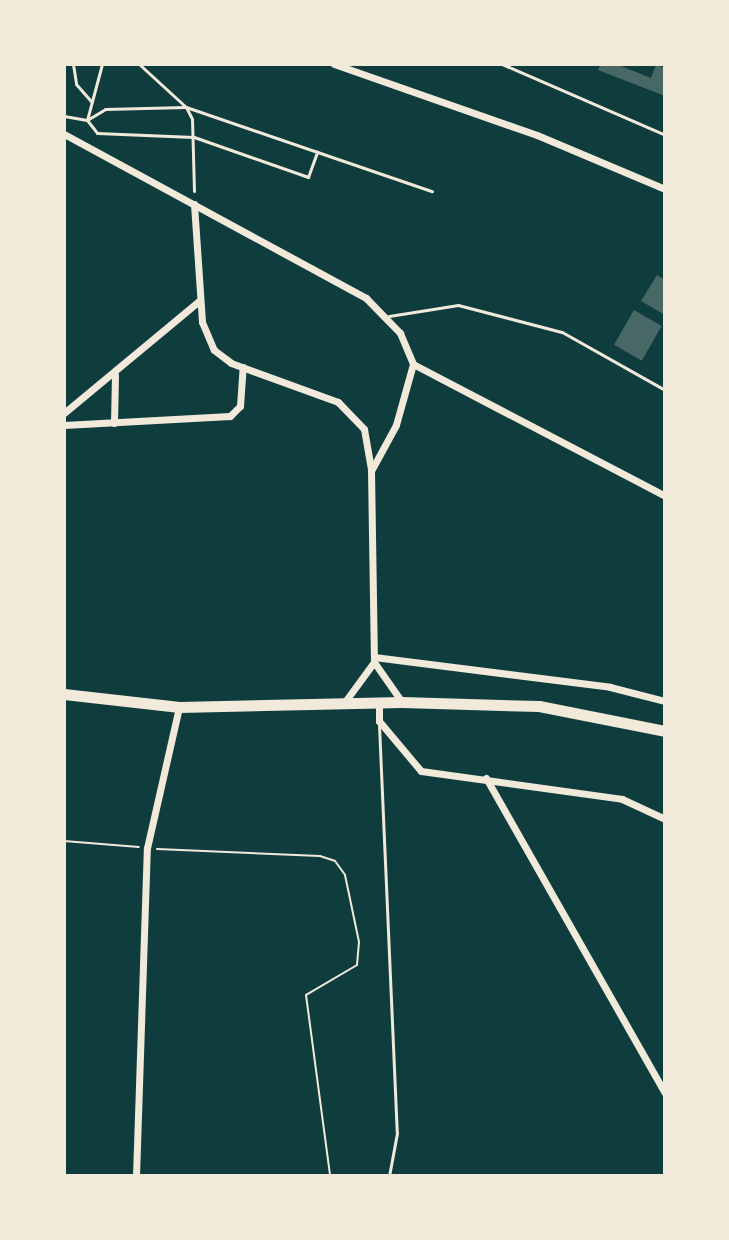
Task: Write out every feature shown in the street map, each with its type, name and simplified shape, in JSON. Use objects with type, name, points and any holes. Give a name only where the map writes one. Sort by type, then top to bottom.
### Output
[{"type":"highway","points":[[64,694],[179,707],[402,702],[539,706],[665,731]]},
{"type":"street","points":[[334,64],[537,135],[665,189]]},
{"type":"street","points":[[64,134],[366,298],[389,316],[413,364],[665,496]]},
{"type":"street","points":[[194,204],[199,301],[214,350],[243,367],[338,402],[355,415],[371,471],[374,660],[402,702]]},
{"type":"street","points":[[64,413],[115,375],[199,301]]},
{"type":"street","points":[[371,471],[396,425],[413,364]]},
{"type":"street","points":[[64,425],[230,416],[240,406],[243,367]]},
{"type":"street","points":[[114,423],[115,375]]},
{"type":"street","points":[[374,660],[610,687],[665,701]]},
{"type":"street","points":[[344,703],[374,660]]},
{"type":"street","points":[[379,703],[379,721],[421,771],[622,799],[665,819]]},
{"type":"street","points":[[136,1176],[147,848],[179,707]]},
{"type":"street","points":[[486,778],[665,1093]]},
{"type":"lane","points":[[73,64],[76,84],[91,101]]},
{"type":"lane","points":[[102,64],[87,120],[97,133],[110,138],[194,137],[308,177],[317,151]]},
{"type":"lane","points":[[139,64],[186,107],[194,137],[194,191]]},
{"type":"lane","points":[[502,64],[665,135]]},
{"type":"lane","points":[[64,116],[87,120],[105,109],[186,107],[432,191]]},
{"type":"lane","points":[[389,316],[458,305],[562,332],[665,390]]},
{"type":"lane","points":[[379,721],[397,1133],[389,1176]]},
{"type":"path","points":[[64,841],[320,856],[335,861],[345,875],[359,942],[357,965],[306,995],[330,1176]]},
{"type":"building","points":[[601,64],[616,64],[651,78],[656,65],[665,68],[665,96],[598,70]]},
{"type":"building","points":[[657,275],[665,280],[665,315],[641,301]]},
{"type":"building","points":[[634,310],[662,326],[642,361],[614,345]]}]
